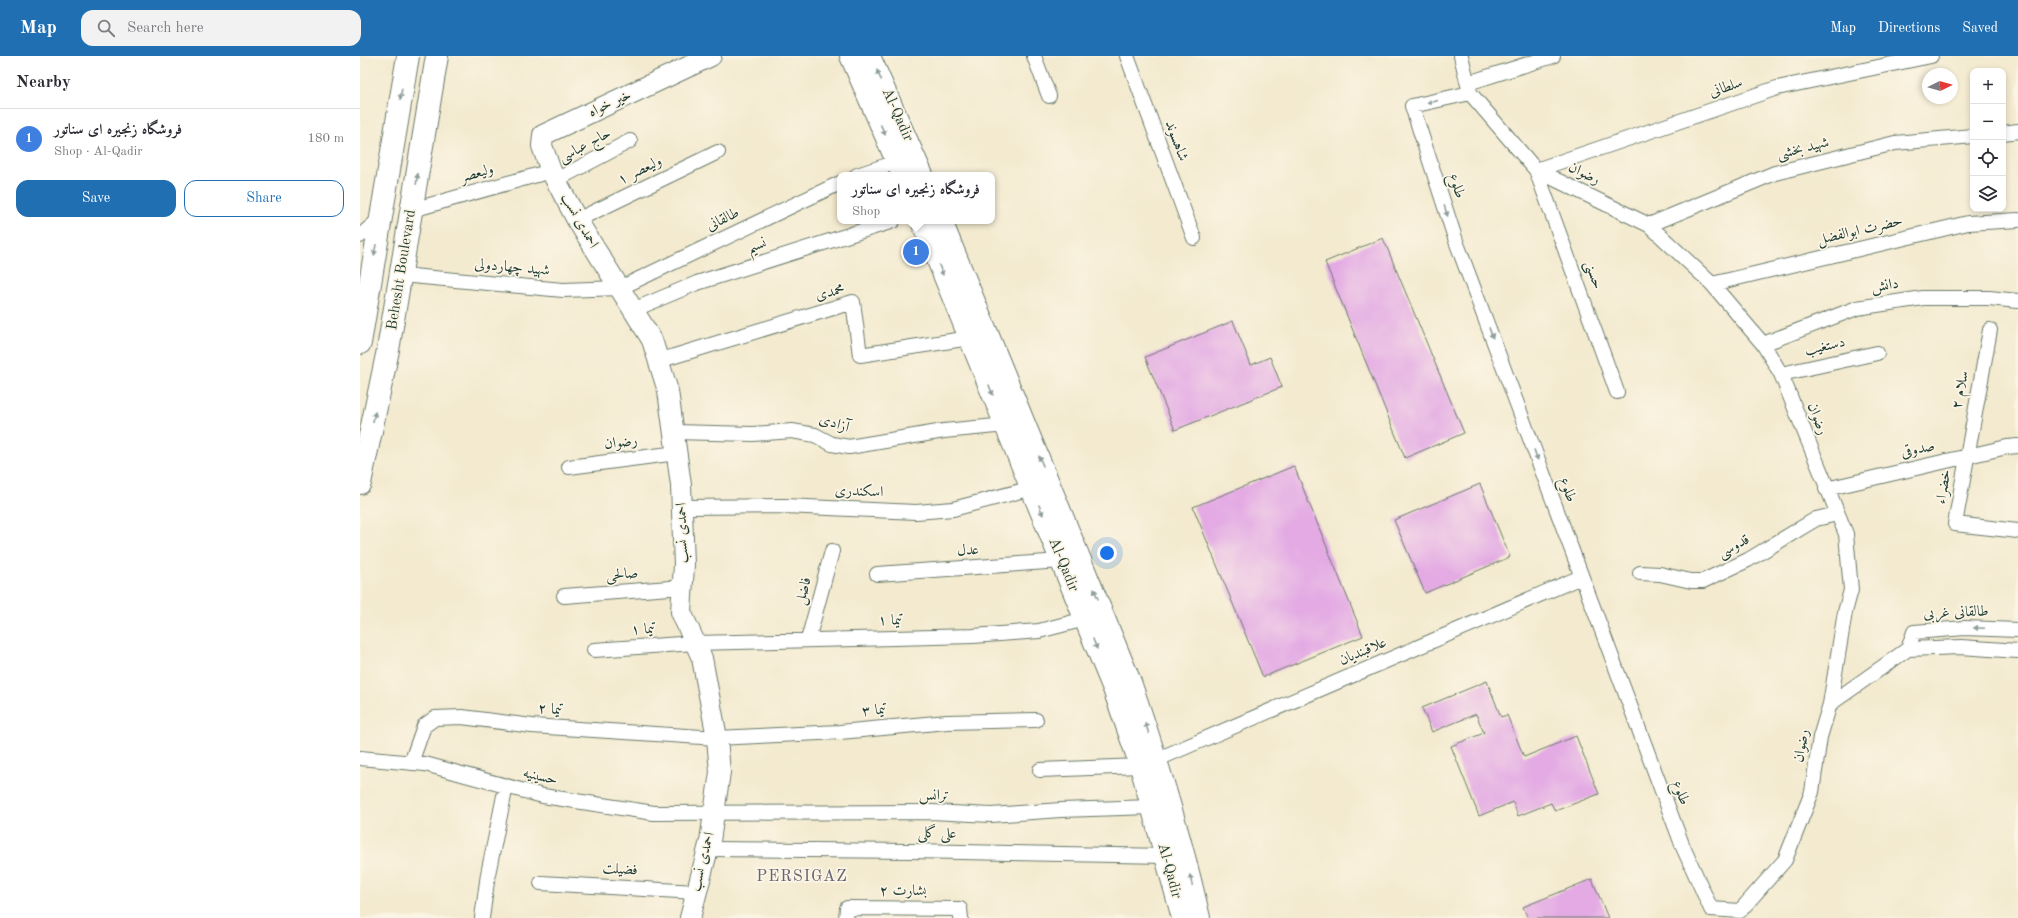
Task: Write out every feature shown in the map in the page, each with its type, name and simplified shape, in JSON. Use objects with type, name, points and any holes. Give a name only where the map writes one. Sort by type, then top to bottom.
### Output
[{"type":"highway","name":"Behesht Boulevard","points":[[360,343],[366,271],[381,218],[408,56]]},
{"type":"highway","name":"Behesht Boulevard","points":[[360,482],[388,350],[437,56]]},
{"type":"main road","name":"خیر خواه","points":[[554,176],[542,146],[543,135],[711,56]]},
{"type":"main road","name":"Al-Qadir","points":[[850,56],[900,168]]},
{"type":"main road","name":"Al-Qadir","points":[[870,56],[922,172]]},
{"type":"main road","name":"احمدی نسب","points":[[554,176],[577,220],[652,340],[668,391],[677,453],[682,507],[684,565],[681,612],[702,658],[717,738],[720,772],[708,849],[690,918]]},
{"type":"main road","name":"Al-Qadir","points":[[922,224],[1032,488],[1113,689],[1149,763],[1185,851],[1200,918]]},
{"type":"main road","name":"Al-Qadir","points":[[943,224],[1131,682],[1149,763],[1152,807],[1182,918]]},
{"type":"street","points":[[1034,56],[1049,96]]},
{"type":"street","name":"شاهسوند","points":[[1127,56],[1194,238]]},
{"type":"street","name":"رضوان","points":[[1461,56],[1469,88],[1536,170],[1649,225],[1712,284],[1763,344],[1781,374],[1826,489],[1846,534],[1850,590],[1830,704],[1820,737],[1812,792],[1785,860],[1740,911]]},
{"type":"street","points":[[1469,88],[1553,56]]},
{"type":"street","name":"سلطانی","points":[[1536,170],[1777,88],[1931,56]]},
{"type":"street","name":"طلوع","points":[[1469,88],[1412,106],[1456,241],[1683,847],[1711,908],[1740,911]]},
{"type":"street","points":[[2006,133],[2018,131]]},
{"type":"street","name":"شهید بخشی","points":[[1649,225],[1776,173],[1895,143],[1970,136]]},
{"type":"street","name":"حاج عباسی","points":[[554,176],[630,141]]},
{"type":"street","name":"ولیعصر ۱","points":[[577,220],[718,152]]},
{"type":"street","points":[[875,172],[900,168]]},
{"type":"street","name":"حسنی","points":[[1536,170],[1617,392]]},
{"type":"street","name":"ولیعصر","points":[[412,210],[554,176]]},
{"type":"street","name":"طالقانی","points":[[620,288],[837,184]]},
{"type":"street","points":[[360,236],[381,218]]},
{"type":"street","name":"حضرت ابوالفضل","points":[[1712,284],[1968,223],[2018,220]]},
{"type":"street","name":"نسیم","points":[[633,310],[697,283],[884,224]]},
{"type":"street","name":"شهید چهاردولی","points":[[401,275],[563,290],[620,288]]},
{"type":"street","name":"دانش","points":[[1763,344],[1857,308],[1923,298],[2018,301]]},
{"type":"street","name":"محمدی","points":[[658,361],[853,302],[860,355],[970,338]]},
{"type":"street","name":"سلام ۲","points":[[1966,457],[1990,330]]},
{"type":"street","name":"دستغیب","points":[[1781,374],[1878,353]]},
{"type":"street","name":"آزادی","points":[[674,432],[753,434],[792,431],[815,435],[832,444],[849,447],[944,431],[1006,425]]},
{"type":"street","name":"صدوقی","points":[[1826,489],[2018,446]]},
{"type":"street","name":"رضوان","points":[[569,467],[677,453]]},
{"type":"street","name":"خضراء","points":[[1966,457],[1955,524],[2018,531]]},
{"type":"street","name":"اسکندری","points":[[682,507],[785,506],[882,509],[916,512],[953,509],[1032,488]]},
{"type":"street","name":"قدوسی","points":[[1640,573],[1660,574],[1691,581],[1703,581],[1748,560],[1816,519],[1837,514]]},
{"type":"street","name":"فاضل","points":[[808,640],[832,551]]},
{"type":"street","name":"عدل","points":[[876,574],[1061,561]]},
{"type":"street","name":"علاقبندیان","points":[[1149,763],[1581,577]]},
{"type":"street","name":"صالحی","points":[[564,596],[683,587]]},
{"type":"street","name":"تیما ۱","points":[[695,643],[988,635],[1040,630],[1085,619]]},
{"type":"street","name":"طالقانی غربی","points":[[1908,650],[1914,632],[1965,628],[2018,630]]},
{"type":"street","name":"۱ تیما","points":[[594,650],[695,643]]},
{"type":"street","points":[[1830,704],[1908,650],[1961,647],[2018,651]]},
{"type":"street","name":"تیما ۲","points":[[411,763],[424,726],[435,718],[462,717],[532,726],[717,738]]},
{"type":"street","name":"تیما ۳","points":[[717,738],[840,732],[947,722],[1036,720]]},
{"type":"street","name":"حسینیه","points":[[360,758],[425,764],[543,796],[654,814],[714,814]]},
{"type":"street","points":[[1040,770],[1149,763]]},
{"type":"street","points":[[482,918],[488,874],[506,786]]},
{"type":"street","name":"ترانس","points":[[714,814],[932,812],[991,815],[1061,810],[1152,807]]},
{"type":"street","name":"علی گلی","points":[[708,849],[1166,856]]},
{"type":"street","name":"فضیلت","points":[[541,882],[696,892]]},
{"type":"street","name":"بشارت ۲","points":[[846,918],[846,908],[854,908],[960,909],[961,918]]},
{"type":"building","points":[[1383,238],[1464,433],[1405,458],[1325,262]]},
{"type":"building","points":[[1233,321],[1251,365],[1270,357],[1282,387],[1175,430],[1145,357]]},
{"type":"building","points":[[1294,466],[1363,636],[1263,677],[1193,507]]},
{"type":"building","points":[[1480,484],[1510,557],[1425,593],[1394,520]]},
{"type":"building","points":[[1487,681],[1501,717],[1507,715],[1524,757],[1576,736],[1599,794],[1555,811],[1551,803],[1518,816],[1513,802],[1479,816],[1451,746],[1484,733],[1476,714],[1432,732],[1422,708]]},
{"type":"building","points":[[1592,879],[1608,918],[1528,918],[1523,907]]},
{"type":"place","name":"فروشگاه زنجیره ای سناتور","points":[[916,252]]},
{"type":"district","name":"PERSIGAZ","points":[[802,877]]}]
